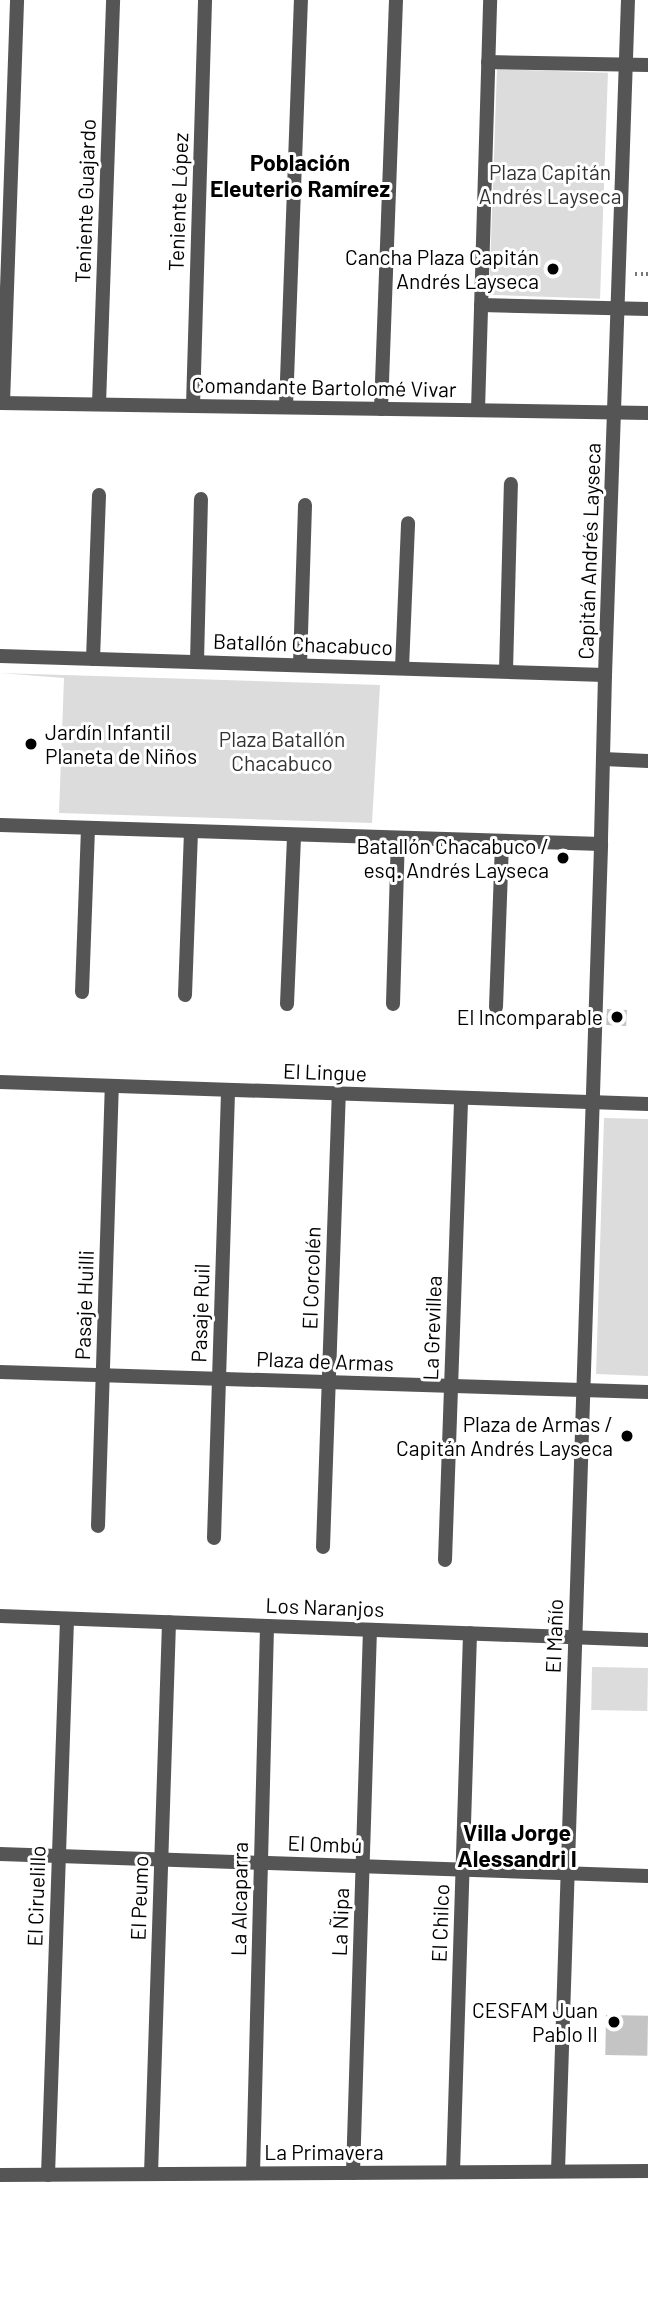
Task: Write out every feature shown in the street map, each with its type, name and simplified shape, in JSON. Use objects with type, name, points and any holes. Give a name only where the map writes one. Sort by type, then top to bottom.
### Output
[{"type":"street","points":[[1,403],[17,0]]},
{"type":"street","name":"Teniente Guajardo","points":[[99,404],[113,0]]},
{"type":"street","name":"Teniente López","points":[[193,406],[205,0]]},
{"type":"street","points":[[286,407],[301,0]]},
{"type":"street","points":[[381,409],[396,0]]},
{"type":"street","points":[[478,410],[490,0]]},
{"type":"street","name":"Capitán Andrés Layseca","points":[[593,1102],[628,0]]},
{"type":"street","points":[[488,62],[648,65]]},
{"type":"street","points":[[481,305],[648,309]]},
{"type":"street","name":"Comandante Bartolomé Vivar","points":[[1,403],[648,413]]},
{"type":"street","points":[[506,671],[511,484]]},
{"type":"street","points":[[93,659],[99,495]]},
{"type":"street","points":[[197,662],[201,499]]},
{"type":"street","points":[[300,665],[305,505]]},
{"type":"street","points":[[402,668],[408,523]]},
{"type":"street","name":"Batallón Chacabuco","points":[[0,656],[606,675]]},
{"type":"street","points":[[603,760],[648,761]]},
{"type":"street","points":[[0,825],[601,844]]},
{"type":"street","points":[[82,992],[88,828]]},
{"type":"street","points":[[185,995],[191,831]]},
{"type":"street","points":[[287,1004],[294,835]]},
{"type":"street","points":[[393,1004],[398,838]]},
{"type":"street","points":[[496,1007],[502,841]]},
{"type":"street","name":"El Lingue","points":[[0,1082],[648,1104]]},
{"type":"street","name":"Pasaje Huilli","points":[[98,1526],[112,1086]]},
{"type":"street","name":"Pasaje Ruil","points":[[214,1538],[228,1090]]},
{"type":"street","name":"El Corcolén","points":[[323,1547],[339,1094]]},
{"type":"street","name":"La Grevillea","points":[[445,1560],[461,1098]]},
{"type":"street","name":"El Mañío","points":[[558,2171],[593,1102]]},
{"type":"street","name":"Plaza de Armas","points":[[0,1372],[648,1392]]},
{"type":"street","name":"Los Naranjos","points":[[0,1616],[648,1640]]},
{"type":"street","name":"El Ciruelillo","points":[[48,2175],[67,1619]]},
{"type":"street","name":"El Peumo","points":[[151,2174],[169,1622]]},
{"type":"street","name":"La Alcaparra","points":[[253,2174],[267,1626]]},
{"type":"street","name":"La Ñipa","points":[[354,2173],[370,1630]]},
{"type":"street","name":"El Chilco","points":[[453,2172],[470,1633]]},
{"type":"street","name":"El Ombú","points":[[0,1854],[648,1875]]},
{"type":"street","name":"La Primavera","points":[[0,2175],[648,2171]]},
{"type":"green space","name":"Plaza Capitán Andrés Layseca","points":[[497,69],[608,73],[600,299],[489,295]]},
{"type":"green space","name":"Plaza Batallón Chacabuco","points":[[0,673],[380,685],[372,823],[59,813],[64,678]]},
{"type":"green space","points":[[604,1118],[648,1119],[648,1376],[596,1374]]},
{"type":"green space","points":[[592,1667],[648,1668],[647,1711],[591,1710]]},
{"type":"building","name":"El Incomparable","points":[[607,1009],[627,1010],[626,1026],[606,1025]]},
{"type":"building","points":[[606,2015],[648,2016],[647,2056],[605,2055]]},
{"type":"place","name":"Cancha Plaza Capitán Andrés Layseca","points":[[553,269]]},
{"type":"place","name":"Jardín Infantil Planeta de Niños","points":[[31,744]]},
{"type":"place","name":"Batallón Chacabuco / esq. Andrés Layseca","points":[[563,858]]},
{"type":"place","name":"El Incomparable","points":[[617,1017]]},
{"type":"place","name":"Plaza de Armas / Capitán Andrés Layseca","points":[[627,1436]]},
{"type":"place","name":"CESFAM Juan Pablo II","points":[[614,2022]]},
{"type":"district","name":"Población Eleuterio Ramírez","points":[[300,175]]},
{"type":"district","name":"Villa Jorge Alessandri I","points":[[517,1845]]}]
